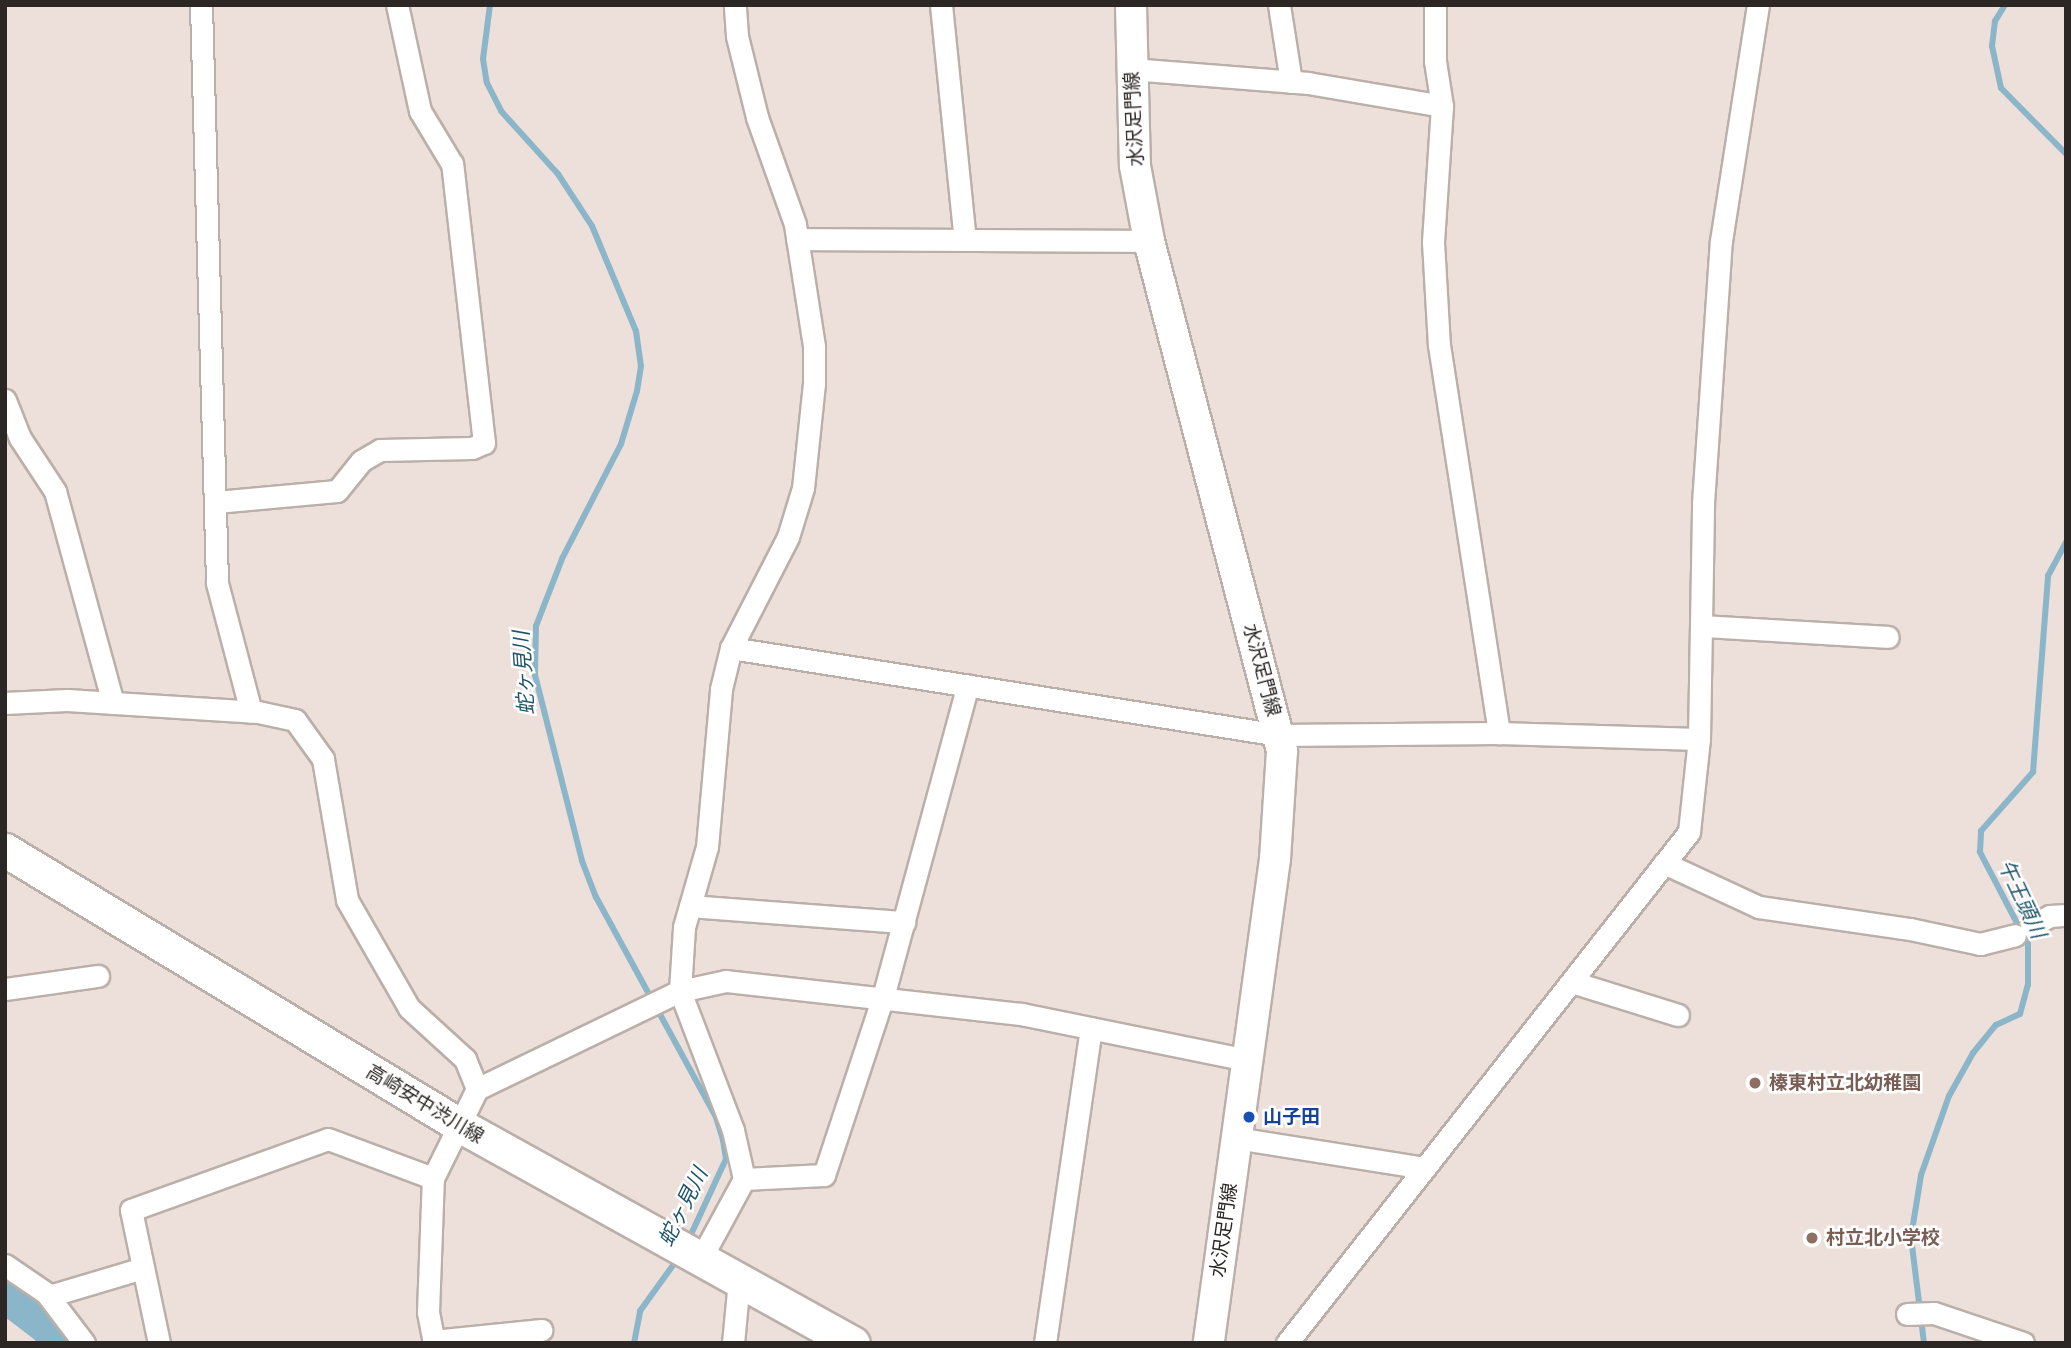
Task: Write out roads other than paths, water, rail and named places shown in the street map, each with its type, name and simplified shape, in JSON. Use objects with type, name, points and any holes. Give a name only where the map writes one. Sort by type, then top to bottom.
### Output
[{"type":"main road","name":"水沢足門線","points":[[1131,5],[1135,166],[1149,241],[1279,734],[1275,859],[1209,1343]]},
{"type":"main road","name":"高崎安中渋川線","points":[[5,850],[461,1126],[853,1343]]},
{"type":"street","points":[[201,5],[217,583],[251,712]]},
{"type":"street","points":[[216,502],[337,491],[361,461],[380,450],[472,447],[484,443],[452,164],[420,111],[397,5]]},
{"type":"street","points":[[700,1260],[744,1179],[733,1130],[680,991],[690,906],[707,847],[721,689],[731,648],[788,537],[803,488],[814,346],[797,239],[775,159],[757,117],[737,36],[736,5]]},
{"type":"street","points":[[941,5],[965,240]]},
{"type":"street","points":[[1279,5],[1291,82]]},
{"type":"street","points":[[1435,5],[1435,61],[1442,106],[1433,242],[1439,345],[1499,733]]},
{"type":"street","points":[[1287,1343],[1689,832],[1699,739],[1703,503],[1720,241],[1758,5]]},
{"type":"street","points":[[1131,69],[1291,82],[1442,106]]},
{"type":"street","points":[[797,239],[1149,241]]},
{"type":"street","points":[[5,400],[20,438],[55,491],[113,704]]},
{"type":"street","points":[[1703,626],[1888,637]]},
{"type":"street","points":[[731,648],[1279,734],[1499,733],[1699,739]]},
{"type":"street","points":[[744,1179],[824,1175],[883,997],[968,685]]},
{"type":"street","points":[[5,704],[113,704],[251,712],[295,720],[314,741],[331,792],[338,869],[347,900],[410,1008],[465,1059],[477,1089]]},
{"type":"street","points":[[1664,863],[1759,907],[1910,929],[1980,944],[2023,931],[2050,916],[2066,915]]},
{"type":"street","points":[[690,906],[904,922]]},
{"type":"street","points":[[5,989],[98,976]]},
{"type":"street","points":[[541,1330],[433,1342],[428,1312],[433,1178],[477,1089],[680,991],[726,981],[883,997],[1021,1014],[1247,1060]]},
{"type":"street","points":[[1572,982],[1678,1015]]},
{"type":"street","points":[[1045,1343],[1091,1028]]},
{"type":"street","points":[[1236,1138],[1426,1168]]},
{"type":"street","points":[[159,1343],[131,1210],[328,1139],[433,1178]]},
{"type":"street","points":[[5,1265],[49,1296],[84,1343]]},
{"type":"street","points":[[49,1296],[144,1268]]},
{"type":"street","points":[[733,1343],[739,1281]]},
{"type":"street","points":[[1907,1314],[1934,1313],[2023,1343]]},
{"type":"waterway","name":"蛇ヶ見川","points":[[490,5],[483,59],[487,83],[501,111],[558,174],[592,226],[636,331],[641,366],[637,391],[621,444],[562,559],[536,626],[535,675],[582,861],[596,897],[716,1117],[723,1140],[726,1159],[688,1241]]},
{"type":"waterway","name":"午王頭川","points":[[2005,5],[1995,21],[1992,46],[2001,88],[2066,154]]},
{"type":"waterway","name":"午王頭川","points":[[1924,1343],[1911,1237],[1921,1175],[1949,1096],[1973,1053],[1996,1025],[2020,1014],[2028,985],[2028,944],[1980,852],[1981,831],[2033,772],[2048,576],[2066,542]]},
{"type":"waterway","name":"蛇ヶ見川","points":[[634,1343],[640,1311],[679,1257]]},
{"type":"waterway","points":[[5,1295],[47,1327],[59,1343]]},
{"type":"place","name":"榛東村立北幼稚園","points":[[1755,1083]]},
{"type":"place","name":"山子田","points":[[1249,1117]]},
{"type":"place","name":"村立北小学校","points":[[1812,1238]]}]
